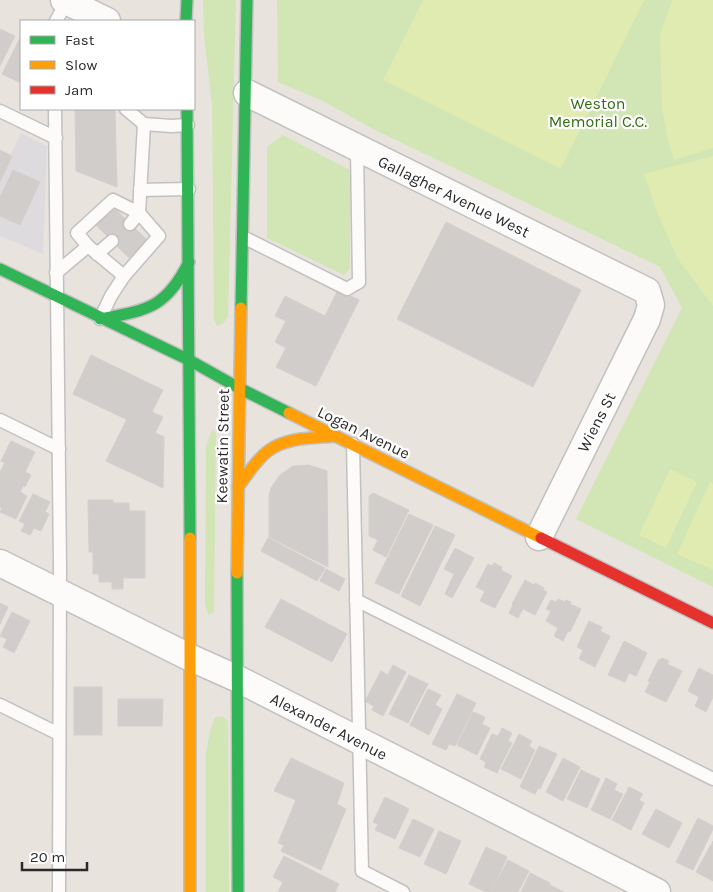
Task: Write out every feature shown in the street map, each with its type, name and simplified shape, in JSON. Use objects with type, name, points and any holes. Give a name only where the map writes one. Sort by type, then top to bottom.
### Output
[{"type":"main road","points":[[186,20],[187,0]]},
{"type":"main road","name":"Keewatin Street","points":[[238,892],[236,678],[239,388],[247,93],[247,0]]},
{"type":"main road","name":"Keewatin Street","points":[[187,110],[190,260],[190,892]]},
{"type":"main road","points":[[100,319],[141,310],[164,300],[172,291],[190,260]]},
{"type":"main road","name":"Logan Avenue","points":[[0,269],[100,319],[190,360],[239,388],[713,623]]},
{"type":"main road","points":[[238,487],[255,464],[270,449],[290,441],[336,436]]},
{"type":"street","points":[[64,6],[104,20]]},
{"type":"street","name":"Gallagher Avenue West","points":[[247,93],[647,291],[651,306]]},
{"type":"street","name":"Wiens St","points":[[539,536],[647,320],[651,306]]},
{"type":"street","name":"Alexander Avenue","points":[[0,563],[189,657],[236,678],[657,892]]},
{"type":"lane","points":[[55,110],[59,449],[59,892]]},
{"type":"lane","points":[[127,110],[144,124],[188,125]]},
{"type":"lane","points":[[0,111],[56,138]]},
{"type":"lane","points":[[130,224],[139,213],[144,124]]},
{"type":"lane","points":[[243,237],[347,289],[359,282],[357,148]]},
{"type":"lane","points":[[140,190],[188,189]]},
{"type":"lane","points":[[100,319],[124,276],[159,236],[139,213],[113,200],[77,233],[93,250],[124,276]]},
{"type":"lane","points":[[56,273],[93,250],[112,241]]},
{"type":"lane","points":[[0,420],[59,449]]},
{"type":"lane","points":[[353,444],[362,871],[403,892]]},
{"type":"lane","points":[[356,600],[713,779]]},
{"type":"lane","points":[[0,705],[59,734]]},
{"type":"shaded area","points":[[21,133],[47,146],[43,254],[0,236],[0,178]]},
{"type":"green space","points":[[203,0],[236,0],[228,316],[224,323],[217,326],[214,319],[212,105],[204,35]]},
{"type":"green space","name":"Weston Memorial C.C.","points":[[277,0],[713,0],[713,587],[576,519],[682,308],[660,267],[373,129],[323,101],[278,82]]},
{"type":"green space","points":[[423,0],[644,0],[561,169],[383,80]]},
{"type":"green space","points":[[672,0],[713,0],[713,148],[674,160],[662,108],[660,35]]},
{"type":"green space","points":[[283,135],[350,170],[350,269],[344,275],[267,238],[267,147]]},
{"type":"green space","points":[[713,156],[713,306],[677,258],[657,212],[644,174]]},
{"type":"green space","points":[[212,429],[216,433],[214,612],[208,615],[205,604],[206,447]]},
{"type":"green space","points":[[670,469],[697,482],[666,548],[639,535]]},
{"type":"green space","points":[[710,482],[713,484],[713,570],[677,554]]},
{"type":"green space","points":[[215,717],[223,717],[228,721],[229,892],[206,892],[206,754],[210,731]]},
{"type":"building","points":[[0,29],[15,36],[0,66]]},
{"type":"building","points":[[20,38],[20,83],[2,74]]},
{"type":"building","points":[[75,110],[115,111],[117,187],[76,171]]},
{"type":"building","points":[[0,150],[12,156],[0,182]]},
{"type":"building","points":[[13,170],[40,182],[20,225],[0,216],[0,197]]},
{"type":"building","points":[[112,206],[147,240],[129,258],[95,224]]},
{"type":"building","points":[[446,222],[581,290],[533,387],[397,319]]},
{"type":"building","points":[[338,290],[359,300],[316,386],[276,367],[286,348],[275,342],[286,321],[275,316],[285,296],[325,316]]},
{"type":"building","points":[[91,355],[163,390],[152,412],[163,417],[155,433],[73,394]]},
{"type":"building","points":[[127,419],[164,437],[163,488],[106,461]]},
{"type":"building","points":[[11,441],[35,452],[25,472],[31,475],[20,492],[27,496],[16,519],[0,512],[2,508],[0,507],[0,472],[5,463],[1,461]]},
{"type":"building","points":[[309,465],[327,471],[328,567],[269,537],[269,496],[271,488],[280,475],[293,466]]},
{"type":"building","points":[[373,493],[409,510],[386,557],[373,550],[378,540],[369,536],[369,496]]},
{"type":"building","points":[[33,494],[50,502],[45,512],[49,514],[41,531],[34,528],[30,535],[21,531],[25,524],[19,521]]},
{"type":"building","points":[[88,500],[113,500],[113,503],[129,503],[129,511],[145,511],[145,578],[123,578],[123,589],[112,589],[112,582],[99,582],[99,574],[93,574],[93,552],[89,552]]},
{"type":"building","points":[[409,514],[433,525],[399,594],[375,583]]},
{"type":"building","points":[[435,526],[455,535],[420,606],[401,596]]},
{"type":"building","points":[[268,538],[325,568],[317,581],[261,551]]},
{"type":"building","points":[[455,548],[474,558],[452,598],[445,594],[454,574],[444,569]]},
{"type":"building","points":[[494,563],[502,567],[501,570],[512,576],[495,608],[480,601],[485,591],[476,587],[488,564],[492,566]]},
{"type":"building","points":[[326,569],[345,579],[339,591],[320,581]]},
{"type":"building","points":[[525,580],[534,585],[535,583],[547,592],[535,615],[523,609],[518,618],[509,613]]},
{"type":"building","points":[[281,599],[347,634],[332,662],[265,627]]},
{"type":"building","points":[[558,599],[571,602],[570,604],[581,609],[570,632],[568,631],[563,641],[554,636],[558,628],[546,621],[551,611],[546,609],[551,600],[556,602]]},
{"type":"building","points":[[0,603],[8,607],[0,624]]},
{"type":"building","points":[[12,612],[30,621],[14,653],[3,647],[7,639],[0,636]]},
{"type":"building","points":[[589,621],[602,627],[600,631],[610,636],[595,667],[579,659],[583,650],[577,647]]},
{"type":"building","points":[[624,641],[647,653],[636,676],[629,673],[625,682],[608,675]]},
{"type":"building","points":[[662,658],[669,661],[667,664],[682,671],[666,702],[645,692],[650,682],[648,681],[659,659],[661,660]]},
{"type":"building","points":[[393,665],[406,672],[383,716],[372,710],[374,706],[365,701],[381,671],[388,675]]},
{"type":"building","points":[[699,668],[713,675],[713,697],[706,712],[695,706],[699,697],[688,691]]},
{"type":"building","points":[[409,675],[428,684],[408,723],[389,714]]},
{"type":"building","points":[[74,687],[102,687],[102,735],[74,735]]},
{"type":"building","points":[[428,689],[441,695],[435,705],[442,709],[429,735],[410,725]]},
{"type":"building","points":[[457,694],[476,703],[455,746],[449,744],[446,750],[432,744]]},
{"type":"building","points":[[118,699],[163,699],[162,726],[118,726]]},
{"type":"building","points":[[473,712],[485,717],[482,724],[490,728],[477,755],[457,745]]},
{"type":"building","points":[[502,728],[512,733],[508,741],[512,743],[497,773],[484,767],[486,762],[480,759],[492,734],[498,736]]},
{"type":"building","points":[[519,734],[532,741],[529,746],[535,750],[521,779],[501,769]]},
{"type":"building","points":[[539,746],[557,754],[540,789],[538,788],[535,794],[520,787]]},
{"type":"building","points":[[291,758],[344,783],[337,804],[346,809],[321,870],[281,851],[284,845],[278,843],[296,800],[274,791]]},
{"type":"building","points":[[563,758],[580,767],[563,801],[546,792]]},
{"type":"building","points":[[581,770],[600,779],[587,808],[567,799]]},
{"type":"building","points":[[606,778],[617,784],[614,790],[623,794],[610,819],[591,810]]},
{"type":"building","points":[[629,787],[643,794],[639,800],[644,803],[631,830],[612,820]]},
{"type":"building","points":[[385,797],[409,809],[395,839],[375,830],[378,824],[373,822]]},
{"type":"building","points":[[656,809],[682,823],[669,848],[642,834]]},
{"type":"building","points":[[698,818],[713,826],[713,829],[693,870],[676,862]]},
{"type":"building","points":[[413,819],[434,829],[420,857],[399,848]]},
{"type":"building","points":[[439,831],[461,841],[446,874],[424,864]]},
{"type":"building","points":[[713,841],[713,881],[696,872]]},
{"type":"building","points":[[486,847],[507,857],[491,892],[486,892],[469,884]]},
{"type":"building","points":[[284,856],[339,884],[335,892],[278,892],[283,882],[273,877]]},
{"type":"building","points":[[508,860],[529,871],[518,892],[491,892]]},
{"type":"building","points":[[530,873],[550,883],[546,892],[521,892]]},
{"type":"building","points":[[550,885],[564,892],[546,892]]},
{"type":"traffic: fast","points":[[186,20],[187,0]]},
{"type":"traffic: fast","points":[[241,308],[247,0]]},
{"type":"traffic: fast","points":[[187,110],[190,538]]},
{"type":"traffic: fast","points":[[100,319],[131,313],[154,304],[172,289],[189,262]]},
{"type":"traffic: fast","points":[[0,269],[189,360],[289,413]]},
{"type":"traffic: fast","points":[[237,573],[238,892]]},
{"type":"traffic: slow","points":[[237,573],[241,308]]},
{"type":"traffic: slow","points":[[289,413],[541,538]]},
{"type":"traffic: slow","points":[[238,487],[260,459],[275,446],[300,439],[336,436]]},
{"type":"traffic: slow","points":[[190,538],[190,892]]},
{"type":"traffic: jam","points":[[541,538],[713,623]]}]
